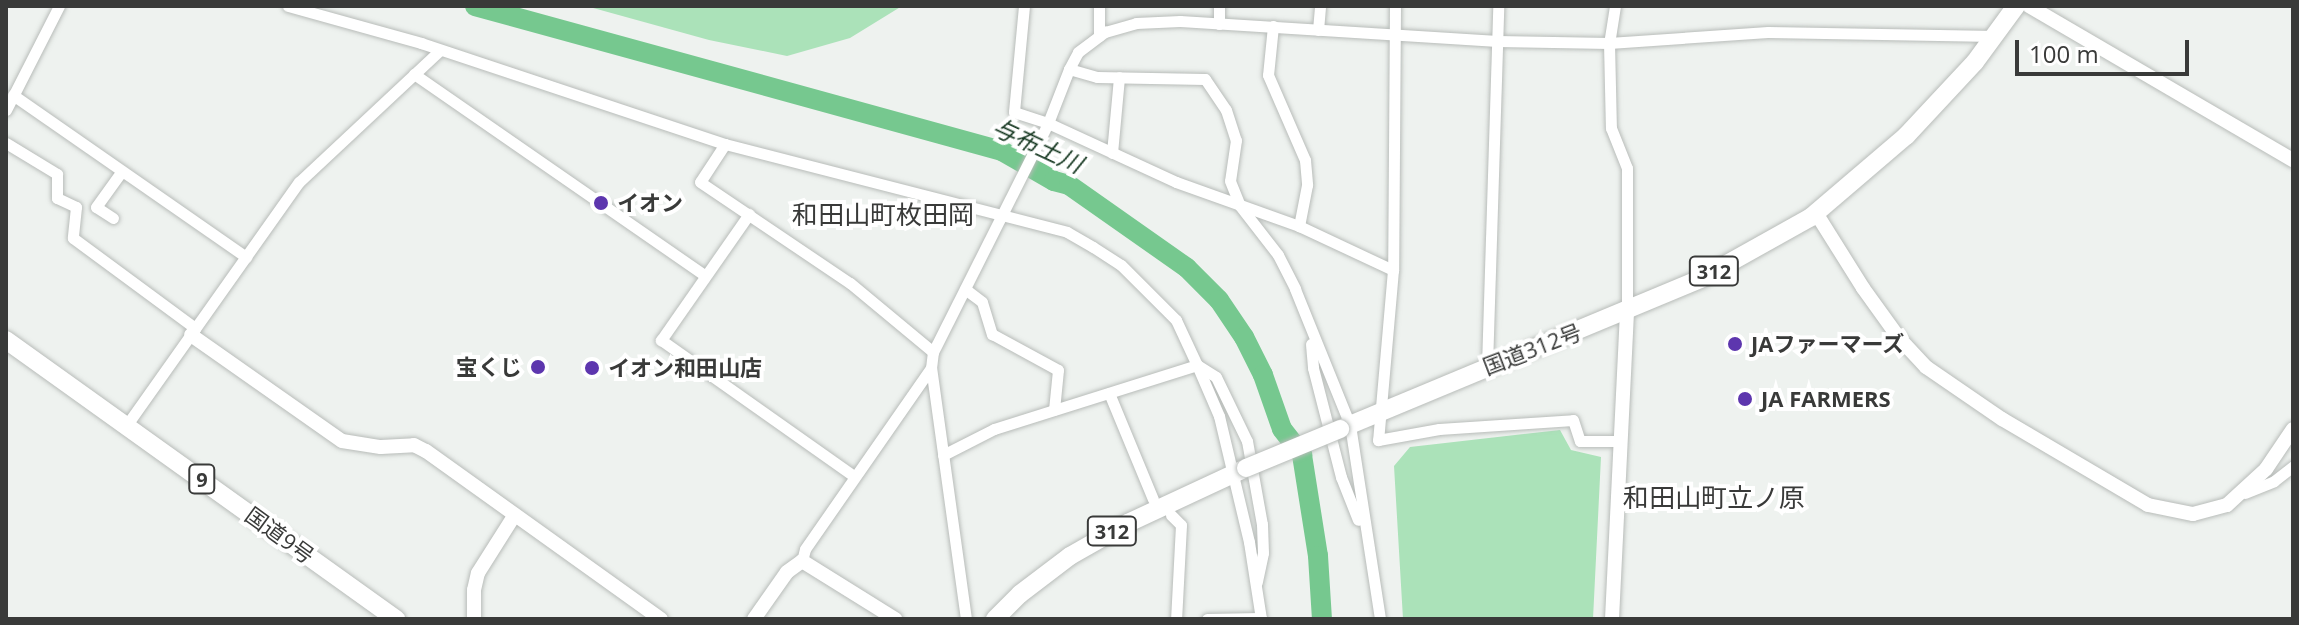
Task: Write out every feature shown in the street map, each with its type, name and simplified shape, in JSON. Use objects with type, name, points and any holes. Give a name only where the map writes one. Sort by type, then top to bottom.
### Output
[{"type":"highway","name":"国道312号","points":[[995,619],[1070,556],[1128,523],[1487,366],[1702,278],[1816,213],[1906,136],[1995,36],[2016,6]]},
{"type":"highway","name":"国道9号","points":[[6,340],[396,619]]},
{"type":"street","points":[[6,110],[59,6]]},
{"type":"street","points":[[288,6],[421,43],[438,52],[725,144],[1003,213],[1067,232],[1121,265],[1176,320],[1219,416],[1239,472],[1261,618],[1207,619]]},
{"type":"street","points":[[1024,6],[1014,112],[1048,123],[1240,206],[1299,226],[1393,270]]},
{"type":"street","points":[[1099,6],[1099,36]]},
{"type":"street","points":[[1219,6],[1219,24]]},
{"type":"street","points":[[1318,30],[1320,6]]},
{"type":"street","points":[[1395,6],[1392,35],[1393,270],[1378,440],[1439,429],[1573,420],[1580,441],[1621,441]]},
{"type":"street","points":[[1487,366],[1498,6]]},
{"type":"street","points":[[1612,619],[1627,311],[1627,168],[1611,128],[1609,43],[1615,6]]},
{"type":"street","points":[[2029,6],[2293,160]]},
{"type":"street","points":[[966,619],[931,368],[933,352],[1048,123],[1069,69],[1078,52],[1099,36],[1136,23],[1273,26],[1497,41],[1609,43],[1768,32],[1995,36]]},
{"type":"street","points":[[1273,26],[1268,75],[1305,160],[1307,185],[1299,226]]},
{"type":"street","points":[[126,426],[299,182],[438,52]]},
{"type":"street","points":[[1069,69],[1097,77],[1205,79],[1226,110],[1236,140],[1230,181],[1240,206],[1278,255],[1311,333],[1345,427],[1380,619]]},
{"type":"street","points":[[414,74],[704,275]]},
{"type":"street","points":[[1112,153],[1119,77]]},
{"type":"street","points":[[13,95],[246,257]]},
{"type":"street","points":[[6,143],[57,174],[57,198],[76,207],[73,238],[342,441],[381,447],[414,445],[661,619]]},
{"type":"street","points":[[725,144],[700,182],[850,283],[933,352]]},
{"type":"street","points":[[113,218],[96,207],[122,171]]},
{"type":"street","points":[[1816,213],[1899,338],[1926,367],[1969,398],[2148,505],[2172,513],[2202,513],[2227,505],[2245,493],[2274,481],[2293,466]]},
{"type":"street","points":[[749,214],[661,340],[854,476]]},
{"type":"street","points":[[965,289],[982,302],[992,334],[1058,370],[1054,410]]},
{"type":"street","points":[[1311,333],[1313,368],[1341,477],[1368,547]]},
{"type":"street","points":[[943,455],[994,429],[1197,365],[1216,377],[1247,441],[1262,524],[1263,553],[1256,588]]},
{"type":"street","points":[[754,619],[787,572],[802,561],[805,549],[931,368]]},
{"type":"street","points":[[1109,393],[1153,499]]},
{"type":"street","points":[[2245,493],[2293,429]]},
{"type":"street","points":[[1171,515],[1181,525],[1176,619]]},
{"type":"street","points":[[474,619],[474,590],[478,573],[514,516]]},
{"type":"street","points":[[802,561],[895,619]]},
{"type":"green space","points":[[586,6],[902,6],[850,38],[787,56],[709,40]]},
{"type":"green space","points":[[1560,430],[1571,450],[1601,457],[1593,619],[1403,619],[1394,466],[1410,447]]},
{"type":"waterway","name":"与布土川","points":[[475,6],[1002,151],[1054,181],[1069,185],[1187,268],[1219,300],[1244,337],[1263,375],[1282,429],[1302,455],[1318,556],[1322,619]]},
{"type":"place","name":"イオン","points":[[601,203]]},
{"type":"place","name":"JAファーマーズ","points":[[1735,344]]},
{"type":"place","name":"宝くじ","points":[[538,367]]},
{"type":"place","name":"イオン和田山店","points":[[592,368]]},
{"type":"place","name":"JA FARMERS","points":[[1745,399]]},
{"type":"district","name":"和田山町枚田岡","points":[[883,215]]},
{"type":"district","name":"和田山町立ノ原","points":[[1714,498]]}]
